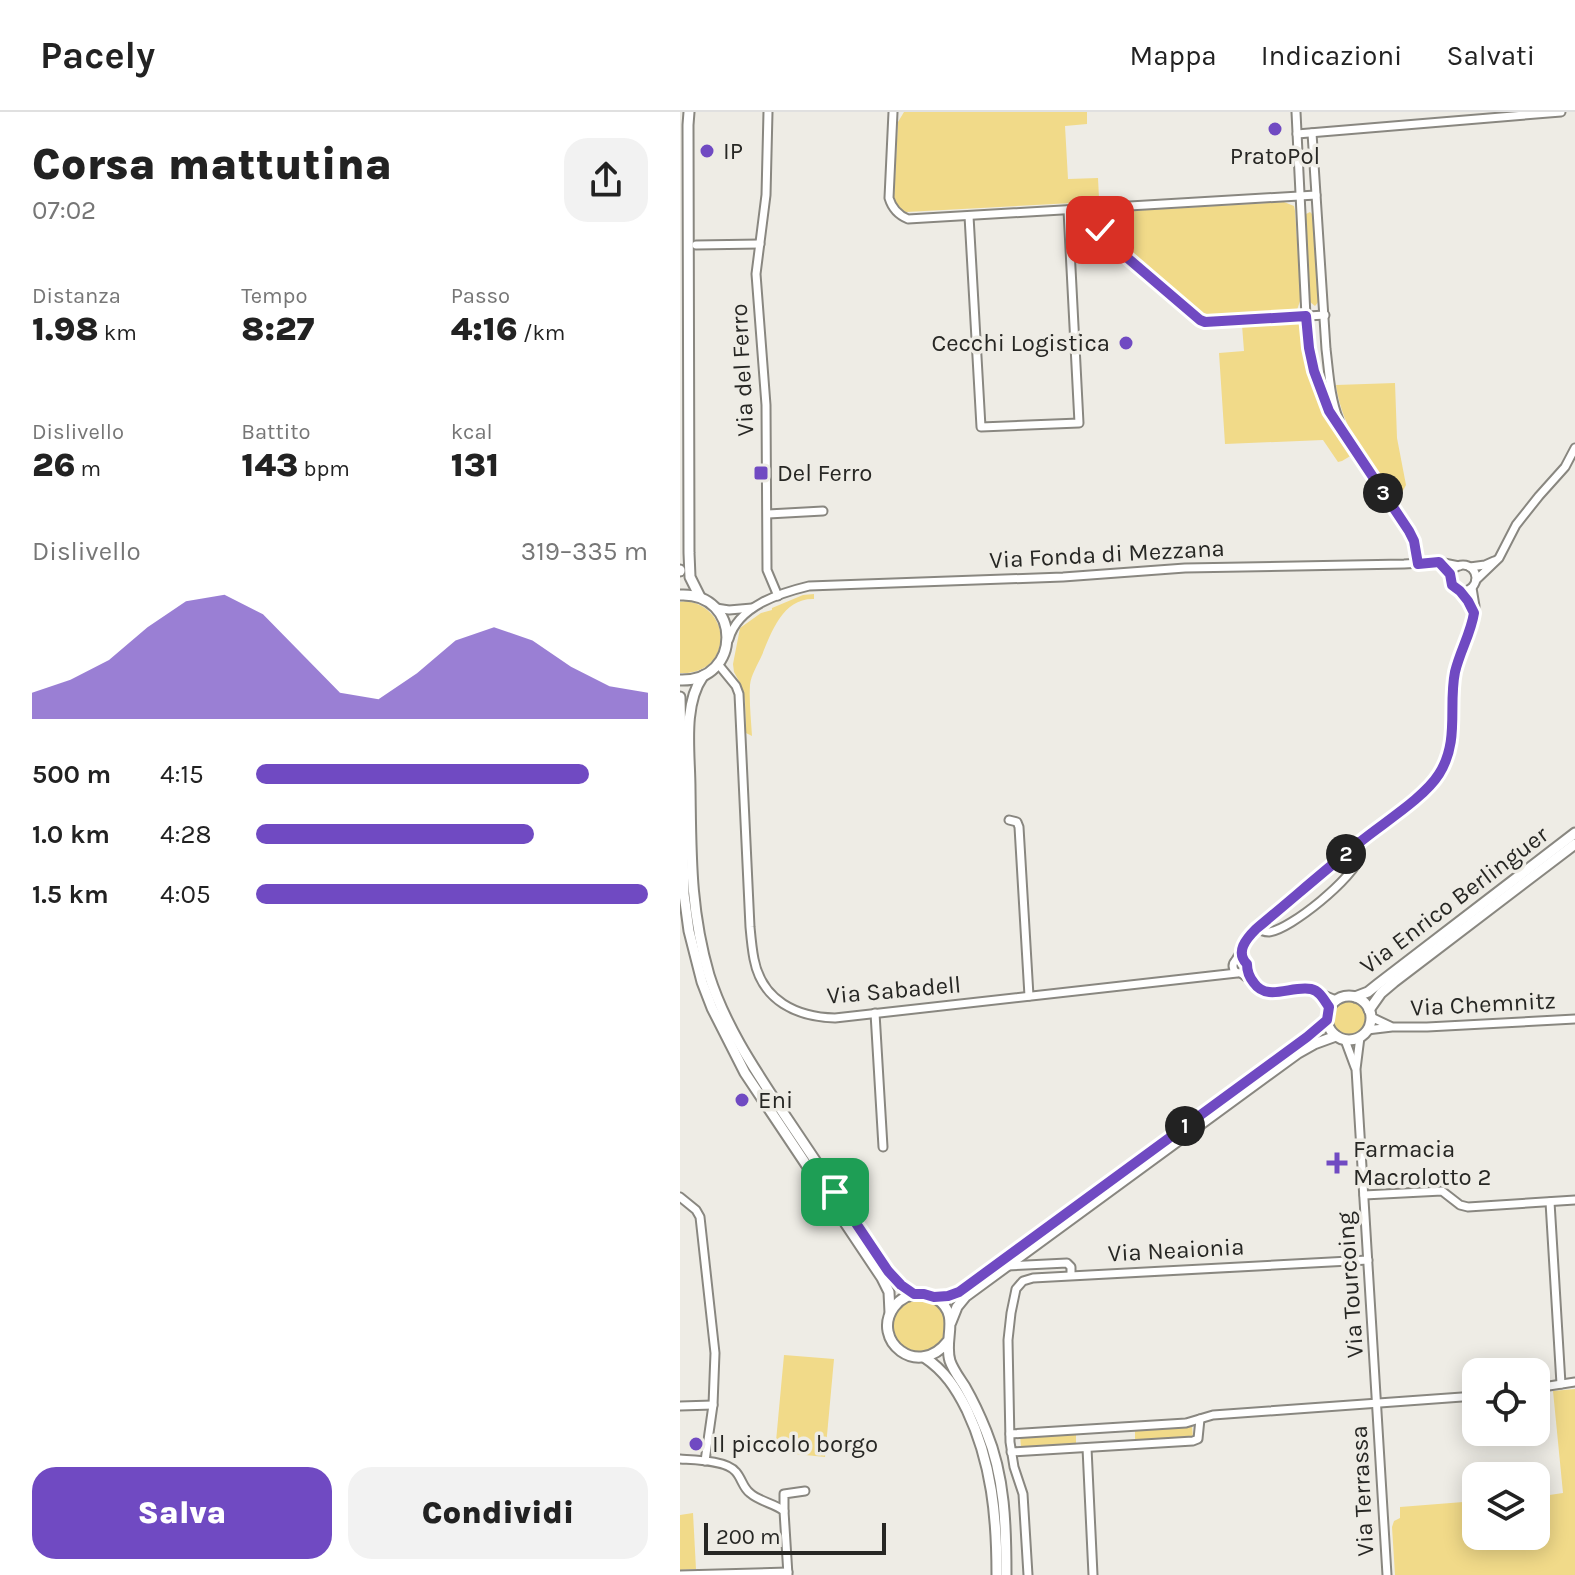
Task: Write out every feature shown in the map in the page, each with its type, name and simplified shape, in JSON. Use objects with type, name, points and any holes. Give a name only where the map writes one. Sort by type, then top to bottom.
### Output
[{"type":"main road","points":[[689,112],[689,573],[700,597]]},
{"type":"main road","points":[[680,595],[700,597],[716,608],[726,625],[727,644],[718,664],[697,685],[691,700],[689,722],[692,894],[710,978],[732,1030],[753,1068],[888,1271],[914,1294]]},
{"type":"main road","points":[[680,680],[703,676]]},
{"type":"main road","points":[[680,697],[684,894],[689,931],[702,982],[745,1073],[887,1286],[890,1295],[888,1329],[894,1345],[908,1355],[924,1357],[940,1368],[953,1384],[979,1439],[988,1468],[997,1532],[997,1575]]},
{"type":"main road","name":"Via Enrico Berlinguer","points":[[1355,997],[1368,992],[1575,833]]},
{"type":"main road","name":"Via Enrico Berlinguer","points":[[1364,1034],[1370,1013],[1381,993],[1575,844]]},
{"type":"main road","name":"Via Enrico Berlinguer","points":[[1332,1004],[1345,996],[1355,997],[1364,1001],[1370,1013]]},
{"type":"main road","points":[[1332,1004],[1327,1020],[1329,1029],[1340,1038]]},
{"type":"main road","points":[[890,1313],[900,1301],[914,1294],[934,1297],[959,1292],[1327,1020]]},
{"type":"main road","points":[[1006,1575],[1005,1509],[998,1471],[982,1422],[951,1364],[948,1341],[951,1322],[961,1301],[1298,1053],[1314,1044],[1340,1038],[1355,1039],[1364,1034]]},
{"type":"main road","points":[[934,1297],[945,1307],[951,1322]]},
{"type":"main road","points":[[924,1357],[937,1352],[948,1341]]},
{"type":"street","name":"Via del Ferro","points":[[760,112],[768,112],[766,195],[756,274],[766,405],[767,570],[778,596]]},
{"type":"street","points":[[893,112],[889,198],[897,213],[908,219],[1316,195]]},
{"type":"street","points":[[1296,112],[1306,316],[1314,371],[1329,411],[1409,531],[1418,564]]},
{"type":"street","points":[[1297,134],[1561,112]]},
{"type":"street","points":[[1312,133],[1330,384],[1335,411],[1347,437]]},
{"type":"street","points":[[1097,209],[1103,237],[1200,320],[1325,315]]},
{"type":"street","points":[[969,216],[981,427],[1079,423],[1068,210]]},
{"type":"street","points":[[696,245],[760,244]]},
{"type":"street","points":[[1460,591],[1474,584],[1499,558],[1516,525],[1565,467],[1575,448]]},
{"type":"street","points":[[768,514],[823,511]]},
{"type":"street","points":[[1450,574],[1459,566],[1485,565],[1499,558]]},
{"type":"street","points":[[1439,562],[1474,613]]},
{"type":"street","name":"Via Fonda di Mezzana","points":[[778,596],[809,586],[1063,577],[1185,568],[1439,562],[1459,566]]},
{"type":"street","points":[[1332,1004],[1307,988],[1261,990],[1240,965],[1246,941],[1256,929],[1425,790],[1439,774],[1452,737],[1455,672],[1474,613],[1475,573],[1470,567]]},
{"type":"street","points":[[727,644],[738,620],[754,607],[778,596]]},
{"type":"street","points":[[716,608],[754,607]]},
{"type":"street","name":"Via Sabadell","points":[[718,664],[739,694],[754,961],[769,991],[794,1011],[813,1017],[835,1018],[1222,973],[1240,965]]},
{"type":"street","points":[[1009,820],[1017,822],[1019,827],[1029,996]]},
{"type":"street","points":[[1256,929],[1274,931],[1315,906],[1344,880],[1360,856],[1359,843]]},
{"type":"street","points":[[875,1013],[883,1147]]},
{"type":"street","name":"Via Chemnitz","points":[[1370,1013],[1392,1027]]},
{"type":"street","name":"Via Chemnitz","points":[[1364,1034],[1392,1027],[1575,1019]]},
{"type":"street","name":"Via Tourcoing","points":[[1364,1034],[1356,1069],[1377,1404]]},
{"type":"street","name":"Via Tourcoing","points":[[1340,1038],[1356,1069]]},
{"type":"street","points":[[1364,1195],[1442,1191],[1460,1205],[1468,1207],[1575,1200]]},
{"type":"street","points":[[680,1197],[700,1217],[715,1353],[713,1405],[705,1461]]},
{"type":"street","points":[[1550,1202],[1561,1384]]},
{"type":"street","name":"Via Neaionia","points":[[1010,1434],[1008,1340],[1011,1313],[1016,1289],[1028,1278],[1368,1260]]},
{"type":"street","points":[[1007,1266],[1067,1263],[1071,1267],[1071,1275]]},
{"type":"street","points":[[1550,1386],[1575,1382]]},
{"type":"street","points":[[1028,1575],[1023,1494],[1014,1467],[1010,1434],[1186,1423],[1213,1415],[1462,1397]]},
{"type":"street","name":"Via Terrassa","points":[[1377,1404],[1387,1575]]},
{"type":"street","points":[[680,1406],[713,1405]]},
{"type":"street","points":[[1011,1452],[1195,1441],[1200,1434],[1200,1419]]},
{"type":"street","points":[[1087,1448],[1093,1575]]},
{"type":"street","points":[[680,1459],[731,1467],[748,1492],[784,1511]]},
{"type":"street","points":[[680,1575],[788,1574],[784,1494],[805,1491]]},
{"type":"shaded area","points":[[904,112],[1087,112],[1087,124],[1065,126],[1068,179],[1098,178],[1099,198],[1110,198],[1110,201],[906,212],[898,207],[894,197],[898,122]]},
{"type":"shaded area","points":[[1284,202],[1294,206],[1295,211],[1301,298],[1297,310],[1288,314],[1200,317],[1105,234],[1102,224],[1112,212]]},
{"type":"shaded area","points":[[1310,212],[1314,216],[1319,301],[1315,306],[1310,302],[1305,217]]},
{"type":"shaded area","points":[[1299,324],[1301,329],[1319,400],[1352,455],[1342,461],[1338,462],[1323,440],[1225,444],[1219,353],[1244,351],[1242,325]]},
{"type":"shaded area","points":[[1395,383],[1397,438],[1406,485],[1397,502],[1351,432],[1336,385]]},
{"type":"shaded area","points":[[814,594],[814,599],[794,604],[780,618],[753,673],[750,691],[752,736],[746,733],[745,701],[733,664],[740,628],[761,613],[803,595]]},
{"type":"shaded area","points":[[680,602],[702,607],[713,616],[719,628],[720,641],[717,654],[709,664],[697,671],[680,673]]},
{"type":"shaded area","points":[[1349,1001],[1361,1006],[1366,1018],[1361,1030],[1349,1035],[1337,1030],[1332,1018],[1337,1006]]},
{"type":"shaded area","points":[[919,1299],[938,1307],[946,1326],[938,1345],[919,1353],[900,1345],[892,1326],[900,1307]]},
{"type":"shaded area","points":[[784,1355],[834,1359],[825,1457],[775,1452]]},
{"type":"shaded area","points":[[1575,1389],[1575,1575],[1395,1575],[1392,1527],[1394,1521],[1400,1518],[1400,1507],[1462,1502],[1462,1550],[1550,1550],[1550,1495],[1563,1493],[1553,1391]]},
{"type":"shaded area","points":[[1192,1426],[1193,1438],[1135,1441],[1135,1430]]},
{"type":"shaded area","points":[[1076,1433],[1076,1444],[1021,1447],[1020,1435]]},
{"type":"shaded area","points":[[693,1513],[696,1569],[680,1570],[680,1515]]},
{"type":"place","name":"PratoPol","points":[[1275,129]]},
{"type":"place","name":"IP","points":[[707,151]]},
{"type":"place","name":"Cecchi Logistica","points":[[1126,343]]},
{"type":"place","name":"Del Ferro","points":[[761,473]]},
{"type":"place","name":"Eni","points":[[742,1100]]},
{"type":"place","name":"Farmacia Macrolotto 2","points":[[1337,1163]]},
{"type":"place","name":"Il piccolo borgo","points":[[696,1444]]},
{"type":"route","points":[[835,1192],[888,1271],[901,1285],[914,1294],[934,1297],[959,1292],[1327,1020],[1329,1007],[1315,990],[1270,992],[1258,988],[1246,969],[1241,952],[1243,946],[1256,929],[1425,790],[1439,774],[1447,756],[1452,737],[1455,672],[1474,613],[1439,562],[1418,564],[1409,531],[1329,411],[1314,371],[1306,316],[1200,320],[1103,237],[1100,230]]}]
